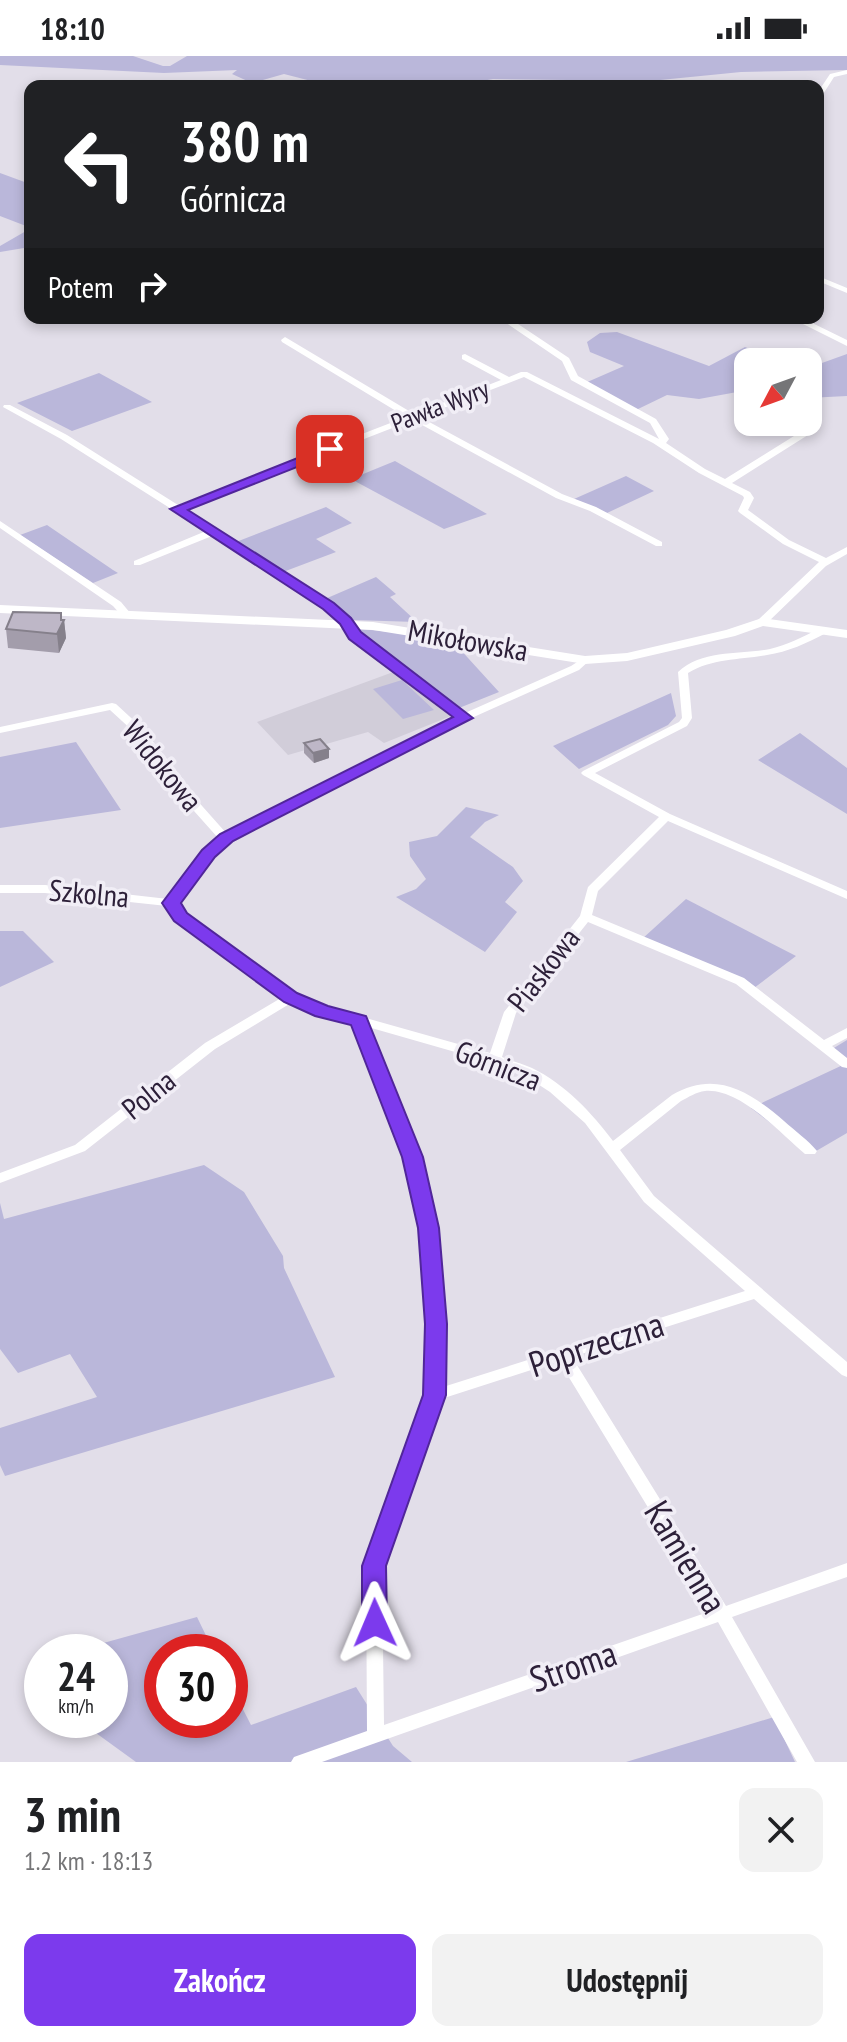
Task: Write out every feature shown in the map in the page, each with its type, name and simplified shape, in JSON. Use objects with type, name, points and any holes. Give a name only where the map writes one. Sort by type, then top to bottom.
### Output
[{"type":"street","points":[[824,88],[832,75],[847,72]]},
{"type":"street","points":[[824,281],[847,291]]},
{"type":"street","points":[[512,324],[566,360],[574,378],[653,421],[662,442]]},
{"type":"street","points":[[808,324],[845,341]]},
{"type":"street","points":[[285,340],[413,417],[559,496],[593,509],[659,544]]},
{"type":"street","points":[[465,357],[508,380]]},
{"type":"street","name":"Pawła Wyry","points":[[177,509],[524,374],[609,416]]},
{"type":"street","points":[[7,407],[64,437],[314,596],[341,616],[355,635],[465,718]]},
{"type":"street","points":[[609,416],[627,413],[628,408]]},
{"type":"street","points":[[609,416],[662,442],[747,494],[749,498],[743,511],[786,542],[826,562]]},
{"type":"street","points":[[725,483],[800,436]]},
{"type":"street","points":[[0,524],[117,604],[126,614]]},
{"type":"street","points":[[137,563],[213,532]]},
{"type":"street","points":[[762,622],[826,562],[847,550]]},
{"type":"street","name":"Mikołowska","points":[[0,609],[412,630],[585,660],[627,657],[742,630],[762,622]]},
{"type":"street","points":[[762,622],[847,634]]},
{"type":"street","points":[[822,631],[805,641],[772,651],[691,665],[683,672],[687,718],[683,724],[587,773],[666,816],[847,895]]},
{"type":"street","name":"Szkolna","points":[[0,889],[45,889],[171,903],[208,853],[225,839],[389,753],[575,668],[585,660]]},
{"type":"street","name":"Widokowa","points":[[0,730],[112,706],[138,730],[190,800],[225,839]]},
{"type":"street","name":"Piaskowa","points":[[495,1059],[510,1012],[586,917],[592,890],[666,816]]},
{"type":"street","name":"Górnicza","points":[[171,903],[180,917],[290,998],[322,1011],[495,1059],[529,1072],[555,1089],[590,1120],[649,1199],[847,1371]]},
{"type":"street","points":[[586,917],[740,981],[847,1064]]},
{"type":"street","name":"Polna","points":[[0,1178],[80,1148],[210,1046],[290,998]]},
{"type":"street","points":[[359,1020],[413,1157],[429,1228],[436,1324],[435,1395],[374,1566],[376,1735]]},
{"type":"street","points":[[823,1046],[847,1032]]},
{"type":"street","points":[[611,1149],[687,1092],[706,1086],[737,1095],[810,1151]]},
{"type":"street","name":"Poprzeczna","points":[[435,1395],[758,1292]]},
{"type":"street","name":"Kamienna","points":[[563,1355],[722,1614],[806,1762]]},
{"type":"street","name":"Stroma","points":[[300,1762],[847,1570]]},
{"type":"shaded area","points":[[0,56],[133,56],[170,66],[187,56],[847,56],[847,70],[741,72],[660,80],[308,80],[284,74],[263,80],[245,80],[232,74],[237,70],[164,73],[0,65]]},
{"type":"shaded area","points":[[0,173],[24,182],[24,225],[0,216]]},
{"type":"shaded area","points":[[24,232],[24,248],[0,252],[0,246]]},
{"type":"shaded area","points":[[617,332],[709,366],[734,353],[734,393],[699,399],[667,395],[636,410],[585,383],[624,366],[590,352],[587,342],[600,333]]},
{"type":"shaded area","points":[[847,354],[847,396],[822,397],[822,363]]},
{"type":"shaded area","points":[[99,373],[152,402],[72,431],[17,403]]},
{"type":"shaded area","points":[[395,461],[487,514],[444,529],[351,479]]},
{"type":"shaded area","points":[[626,476],[654,491],[607,513],[574,499]]},
{"type":"shaded area","points":[[326,507],[352,523],[316,539],[336,552],[283,572],[236,542]]},
{"type":"shaded area","points":[[47,525],[118,573],[93,583],[20,535]]},
{"type":"shaded area","points":[[376,577],[396,594],[390,597],[417,622],[352,620],[325,599]]},
{"type":"shaded area","points":[[356,631],[411,634],[458,647],[499,692],[459,708]]},
{"type":"shaded area","points":[[396,671],[451,716],[384,743],[368,732],[288,755],[257,722]]},
{"type":"shaded area","points":[[402,680],[434,710],[403,719],[373,689]]},
{"type":"shaded area","points":[[671,693],[676,716],[668,725],[579,769],[553,746]]},
{"type":"shaded area","points":[[800,733],[847,768],[847,814],[758,760]]},
{"type":"shaded area","points":[[76,742],[121,810],[0,828],[0,757]]},
{"type":"shaded area","points":[[466,807],[499,815],[485,822],[470,837],[513,867],[523,881],[505,902],[517,912],[485,952],[396,897],[416,889],[426,879],[410,856],[409,842],[437,836]]},
{"type":"shaded area","points":[[686,899],[796,956],[754,988],[642,939]]},
{"type":"shaded area","points":[[0,931],[23,931],[54,962],[0,987]]},
{"type":"shaded area","points":[[847,1040],[847,1133],[811,1154],[751,1108],[845,1064],[829,1051]]},
{"type":"shaded area","points":[[204,1165],[244,1192],[283,1256],[284,1268],[335,1377],[5,1476],[0,1465],[0,1428],[97,1397],[70,1354],[18,1373],[0,1349],[0,1203],[4,1219]]},
{"type":"shaded area","points":[[197,1617],[205,1634],[144,1634],[144,1738],[248,1738],[248,1719],[251,1725],[356,1687],[393,1746],[412,1762],[136,1762],[103,1738],[128,1738],[128,1636]]},
{"type":"shaded area","points":[[774,1717],[795,1762],[626,1762]]},
{"type":"building","points":[[13,612],[61,613],[61,620],[64,620],[57,634],[6,629]]},
{"type":"building","points":[[320,739],[329,749],[313,753],[304,743]]},
{"type":"route","points":[[330,449],[177,509],[329,606],[346,621],[355,635],[465,718],[414,740],[226,838],[208,853],[171,903],[180,917],[290,998],[322,1011],[359,1020],[413,1157],[429,1228],[436,1324],[435,1395],[374,1566],[375,1623]]}]
